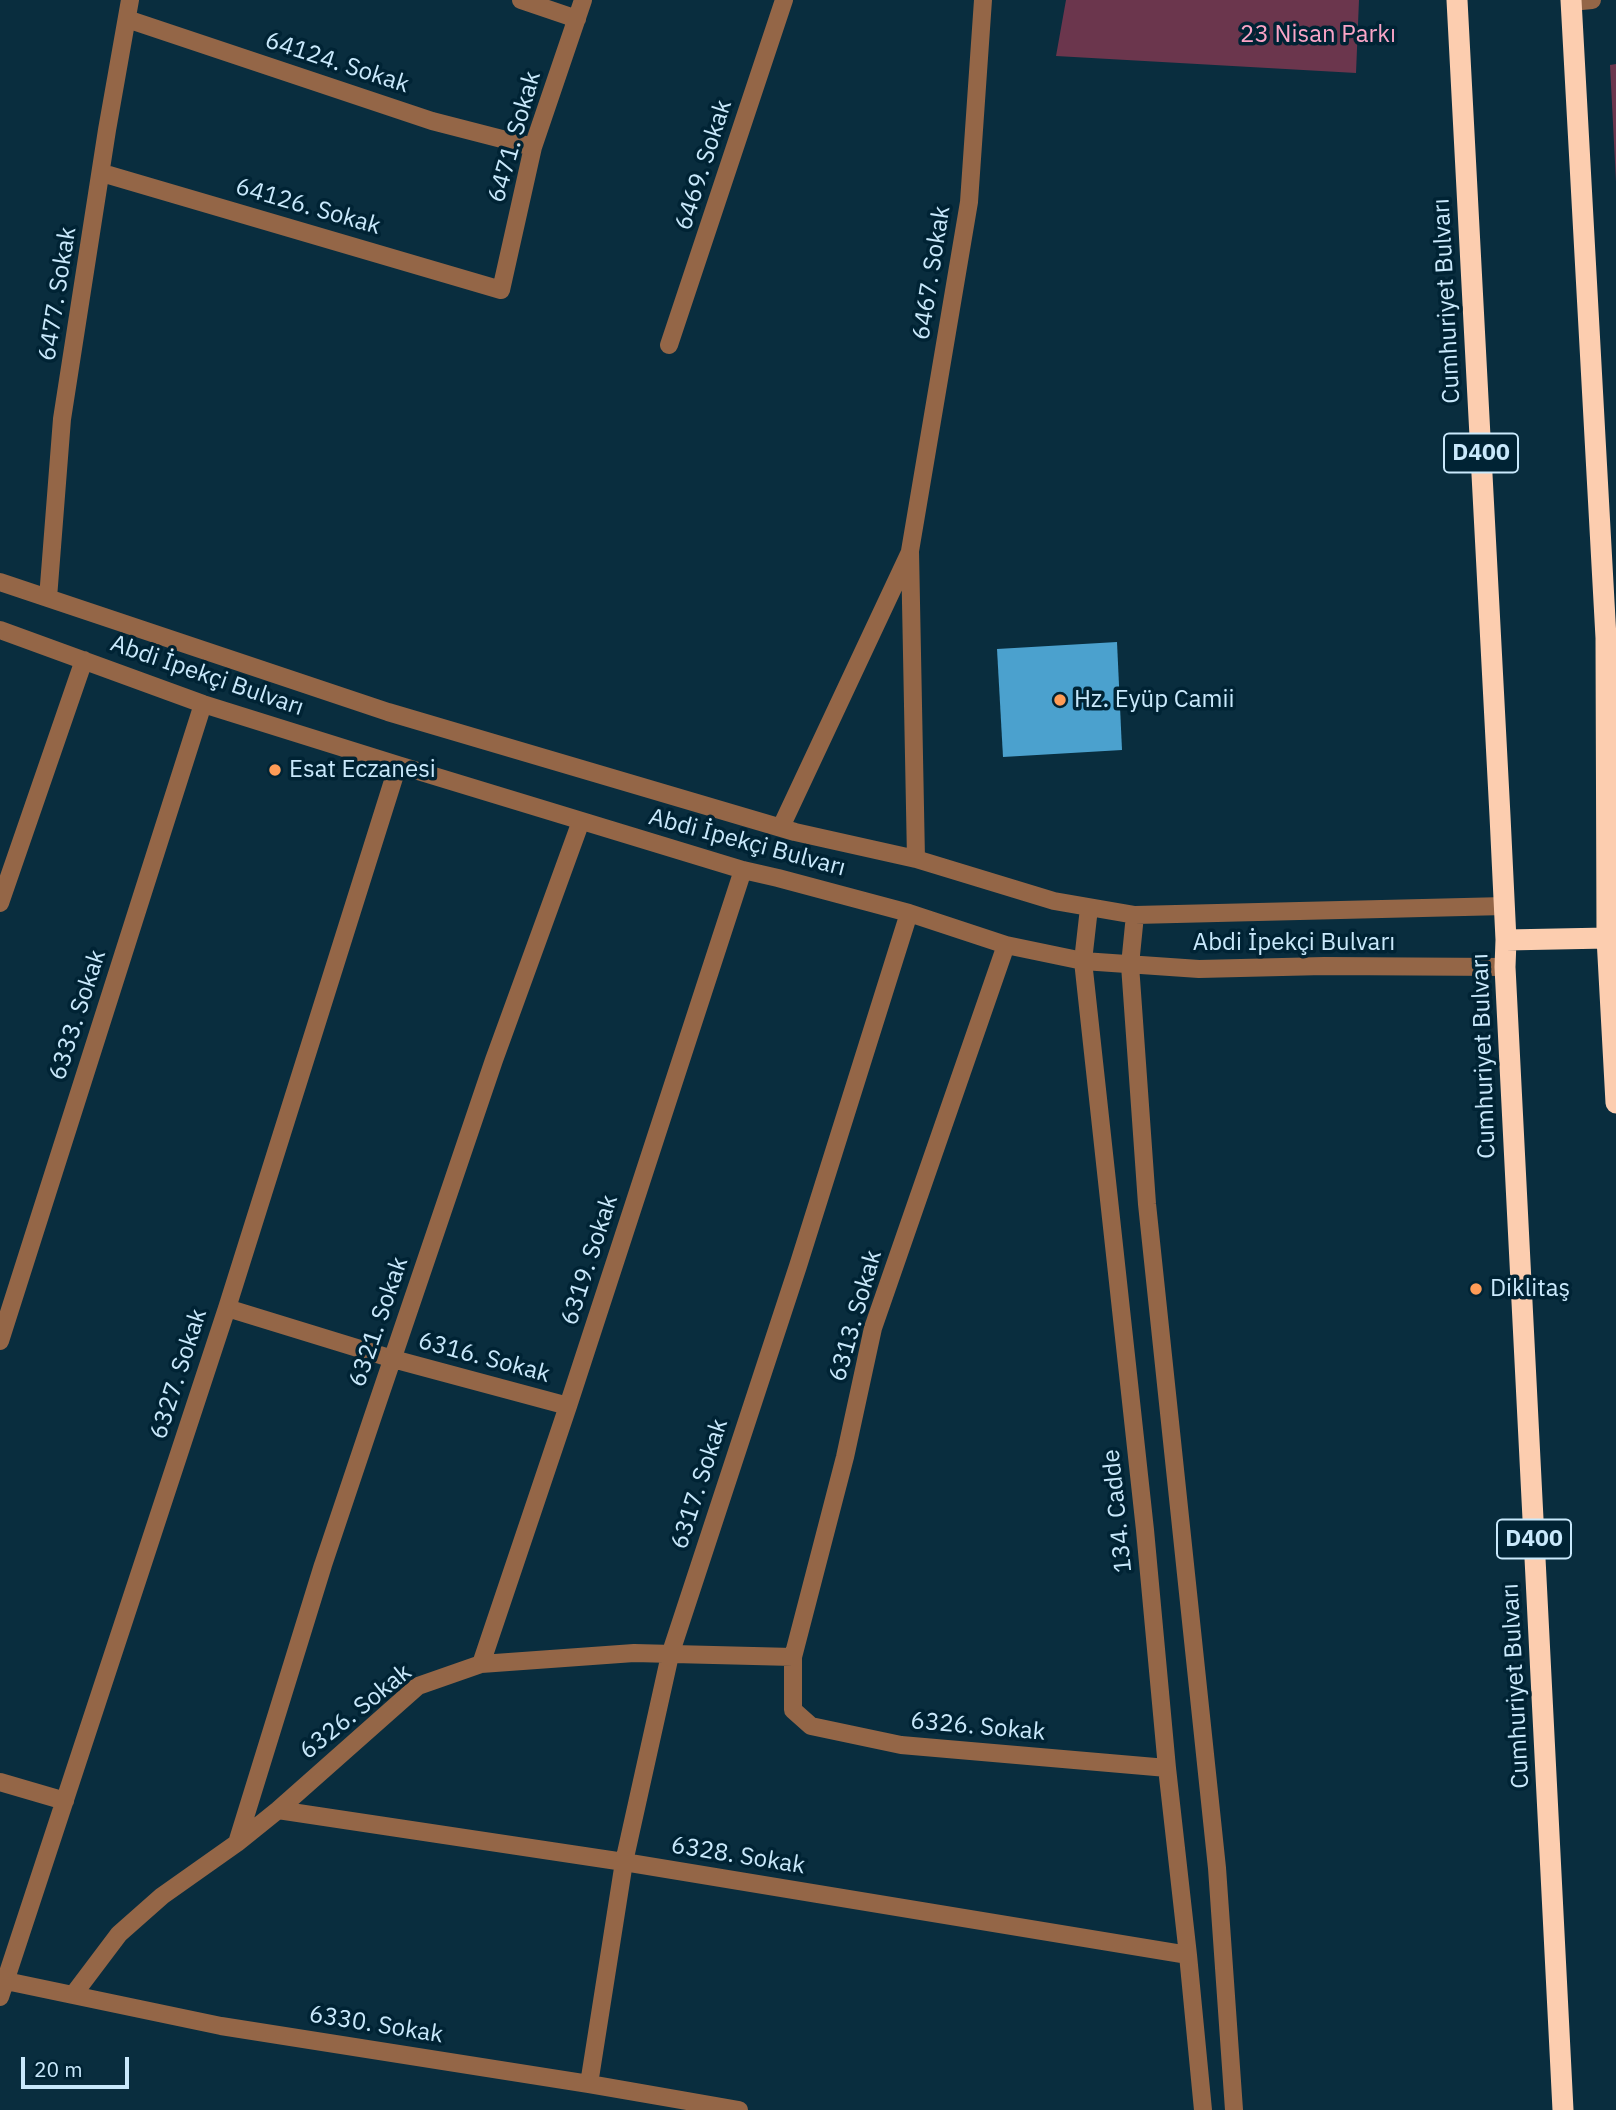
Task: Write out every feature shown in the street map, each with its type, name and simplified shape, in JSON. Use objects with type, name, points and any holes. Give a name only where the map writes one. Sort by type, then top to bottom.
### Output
[{"type":"highway","name":"Cumhuriyet Bulvarı","points":[[1458,0],[1563,2110]]},
{"type":"highway","points":[[1578,1],[1606,638],[1607,938],[1616,1103]]},
{"type":"highway","points":[[1506,940],[1607,938]]},
{"type":"street","name":"6477. Sokak","points":[[48,598],[62,419],[130,0]]},
{"type":"street","points":[[522,0],[577,19]]},
{"type":"street","name":"6471. Sokak","points":[[501,290],[533,147],[583,0]]},
{"type":"street","name":"6469. Sokak","points":[[669,345],[784,0]]},
{"type":"street","name":"6467. Sokak","points":[[916,859],[910,551],[969,202],[983,0]]},
{"type":"street","name":"64124. Sokak","points":[[127,19],[432,121],[533,147]]},
{"type":"street","name":"64126. Sokak","points":[[102,173],[501,290]]},
{"type":"street","name":"6467. Sokak","points":[[781,827],[910,551]]},
{"type":"street","name":"Abdi İpekçi Bulvarı","points":[[0,582],[388,712],[781,827],[916,859],[1054,901],[1135,915],[1505,906]]},
{"type":"street","name":"Abdi İpekçi Bulvarı","points":[[0,630],[203,704],[743,870],[909,913],[1006,945],[1083,961],[1199,969],[1324,966],[1505,967]]},
{"type":"street","points":[[0,903],[84,660]]},
{"type":"street","name":"6333. Sokak","points":[[0,1341],[203,704]]},
{"type":"street","name":"6327. Sokak","points":[[3,1989],[227,1308],[398,765]]},
{"type":"street","name":"6321. Sokak","points":[[237,1843],[323,1565],[494,1060],[581,821]]},
{"type":"street","name":"6319. Sokak","points":[[481,1664],[743,870]]},
{"type":"street","name":"134. Cadde","points":[[1089,908],[1083,961],[1144,1516],[1203,2110]]},
{"type":"street","name":"6317. Sokak","points":[[589,2084],[624,1862],[670,1655],[802,1253],[909,913]]},
{"type":"street","points":[[1135,915],[1130,965],[1147,1204],[1217,1868],[1234,2110]]},
{"type":"street","name":"6313. Sokak","points":[[793,1710],[793,1657],[845,1457],[873,1328],[1006,945]]},
{"type":"street","name":"6316. Sokak","points":[[227,1308],[393,1359],[568,1406]]},
{"type":"street","name":"6326. Sokak","points":[[73,1996],[119,1934],[162,1896],[278,1810],[418,1686],[481,1664],[634,1653],[793,1657]]},
{"type":"street","name":"6326. Sokak","points":[[793,1710],[811,1726],[901,1745],[1167,1768]]},
{"type":"street","points":[[0,1782],[65,1801]]},
{"type":"street","name":"6328. Sokak","points":[[278,1810],[624,1862],[1188,1955]]},
{"type":"street","name":"6330. Sokak","points":[[3,1989],[73,1996],[221,2026],[589,2084],[661,2103],[739,2110]]},
{"type":"green space","name":"23 Nisan Parkı","points":[[1066,0],[1359,0],[1356,73],[1056,56]]},
{"type":"green space","points":[[1616,64],[1616,182],[1610,65]]},
{"type":"building","name":"Hz. Eyüp Camii","points":[[1117,642],[1122,750],[1003,757],[997,649]]},
{"type":"place","name":"Hz. Eyüp Camii","points":[[1060,700]]},
{"type":"place","name":"Esat Eczanesi","points":[[275,770]]},
{"type":"place","name":"Diklitaş","points":[[1476,1289]]}]
